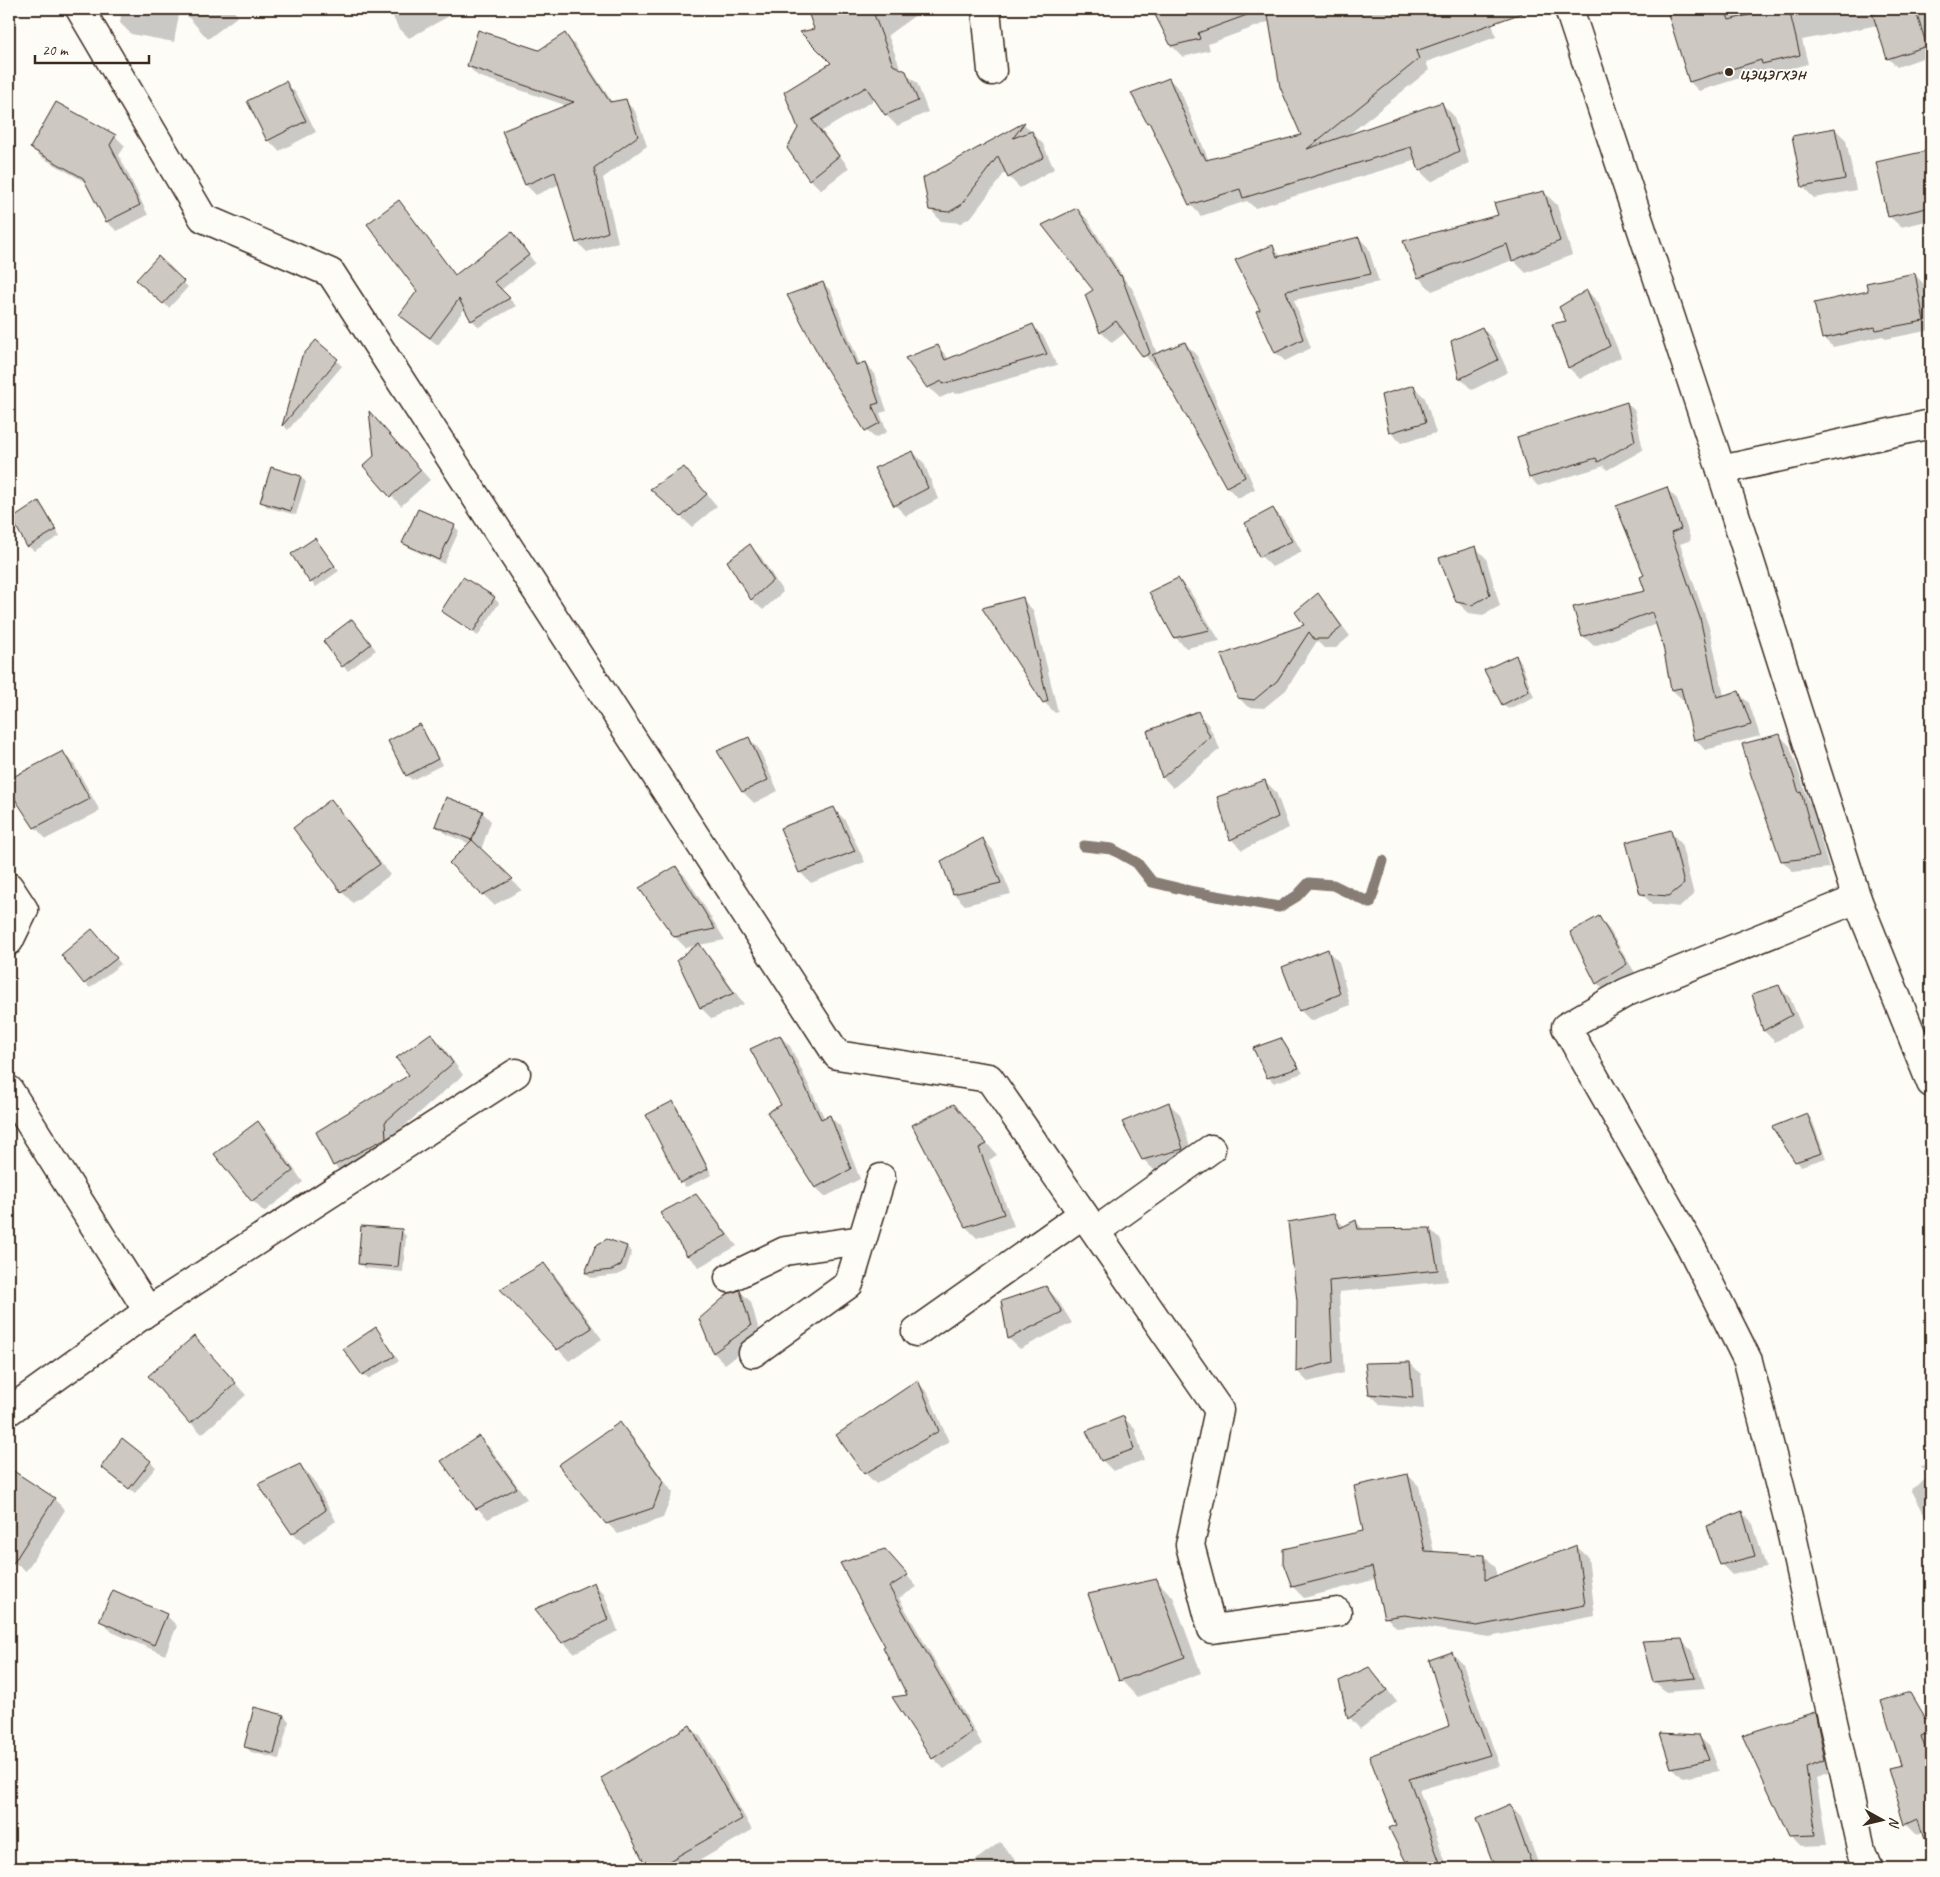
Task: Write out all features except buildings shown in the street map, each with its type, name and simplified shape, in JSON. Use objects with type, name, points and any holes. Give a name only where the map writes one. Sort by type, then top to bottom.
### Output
[{"type":"street","points":[[80,9],[203,218],[331,273],[837,1055],[990,1078],[1219,1410],[1190,1545],[1212,1629],[1337,1612]]},
{"type":"street","points":[[986,9],[992,71]]},
{"type":"street","points":[[1569,9],[1721,470],[1857,899],[1931,1083]]},
{"type":"street","points":[[1721,470],[1931,424]]},
{"type":"street","points":[[9,887],[24,910],[9,941]]},
{"type":"street","points":[[1857,899],[1627,992],[1566,1027],[1691,1247],[1748,1361],[1790,1526],[1861,1850],[1868,1868]]},
{"type":"street","points":[[9,1411],[148,1311],[516,1073]]},
{"type":"street","points":[[9,1090],[148,1311]]},
{"type":"street","points":[[916,1332],[1212,1149]]},
{"type":"street","points":[[753,1353],[849,1284],[881,1178]]},
{"type":"street","points":[[730,1278],[785,1250],[862,1240]]},
{"type":"waterway","points":[[1084,846],[1112,849],[1137,863],[1152,882],[1194,892],[1279,907],[1297,896],[1309,883],[1333,885],[1370,903],[1383,861]]},
{"type":"place","name":"цэцэгхэн","points":[[1729,72]]}]
